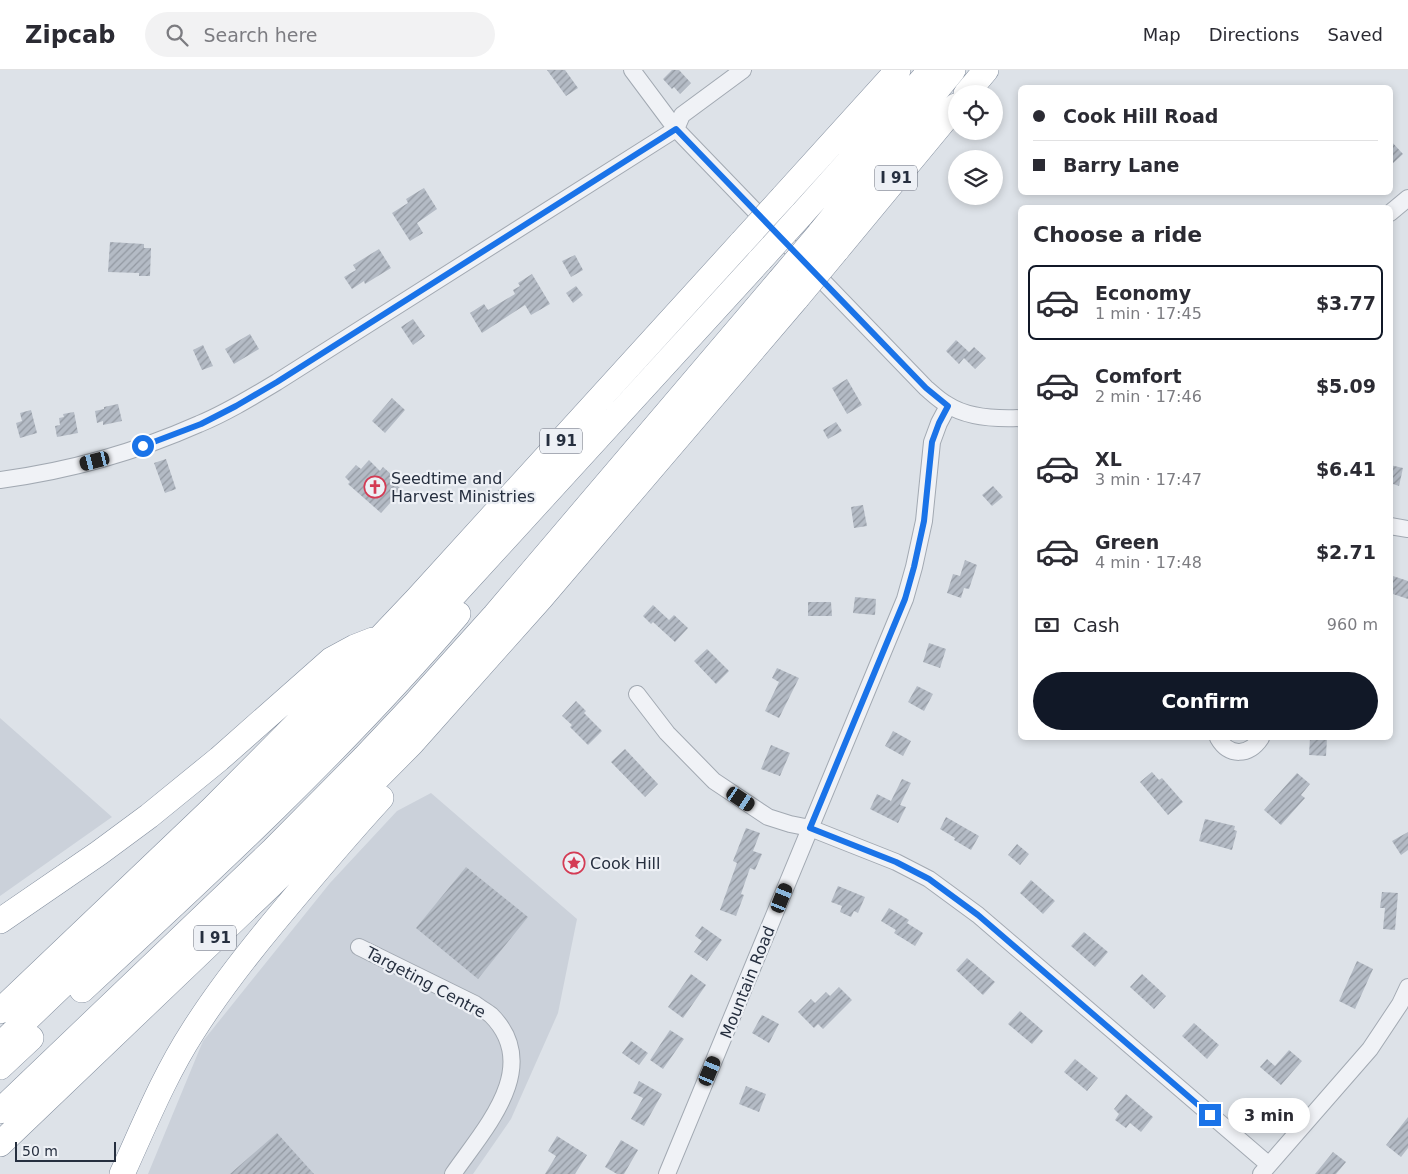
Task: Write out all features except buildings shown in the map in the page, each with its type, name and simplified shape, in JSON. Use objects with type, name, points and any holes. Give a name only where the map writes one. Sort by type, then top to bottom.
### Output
[{"type":"highway","name":"I 91","points":[[0,1011],[212,809],[380,638],[898,70]]},
{"type":"highway","points":[[0,1044],[316,740],[406,646],[801,215],[930,70]]},
{"type":"highway","points":[[828,242],[953,70]]},
{"type":"highway","points":[[974,85],[986,70]]},
{"type":"highway","name":"I 91","points":[[0,1144],[271,885],[426,728],[542,598],[788,289],[828,242],[948,114]]},
{"type":"highway","points":[[0,1091],[390,716],[478,622],[570,519],[788,289]]},
{"type":"highway","points":[[0,1067],[225,857],[340,743],[427,650],[484,583],[618,414]]},
{"type":"highway","points":[[0,1111],[262,861],[364,758],[461,654],[619,469]]},
{"type":"highway","points":[[0,921],[85,863],[149,816],[226,753],[331,660],[355,647],[380,638]]},
{"type":"highway","points":[[122,1174],[162,1087],[181,1050],[204,1013],[292,900],[404,773],[418,750],[426,728]]},
{"type":"street","points":[[632,70],[676,129],[926,388],[948,406],[971,414],[985,417],[1018,418]]},
{"type":"street","points":[[0,480],[26,477],[113,456],[194,427],[236,406],[277,382],[676,129],[682,115],[743,70]]},
{"type":"street","points":[[1393,210],[1408,198]]},
{"type":"street","name":"Mountain Road","points":[[667,1174],[905,599],[924,521],[932,442],[948,406]]},
{"type":"street","points":[[1393,527],[1408,530]]},
{"type":"street","points":[[637,694],[667,733],[714,781],[768,817],[810,828],[896,862],[929,879],[978,915],[1265,1169],[1370,1048],[1400,1004],[1408,987]]},
{"type":"street","points":[[1219,740],[1222,745],[1236,752],[1251,749],[1259,740]]},
{"type":"street","name":"Targeting Centre","points":[[360,947],[475,1004],[489,1014],[507,1038],[511,1053],[511,1074],[505,1094],[496,1112],[453,1174]]},
{"type":"shaded area","points":[[0,718],[112,817],[0,896]]},
{"type":"shaded area","points":[[431,793],[577,919],[558,1013],[511,1119],[473,1174],[148,1174],[203,1041],[330,883],[397,811]]},
{"type":"place","name":"Seedtime and Harvest Ministries","points":[[375,487]]},
{"type":"place","name":"Cook Hill","points":[[574,863]]},
{"type":"route","points":[[143,446],[201,424],[277,382],[676,129],[926,388],[948,406],[932,442],[924,521],[905,599],[810,828],[896,862],[929,879],[978,915],[1210,1115]]}]
